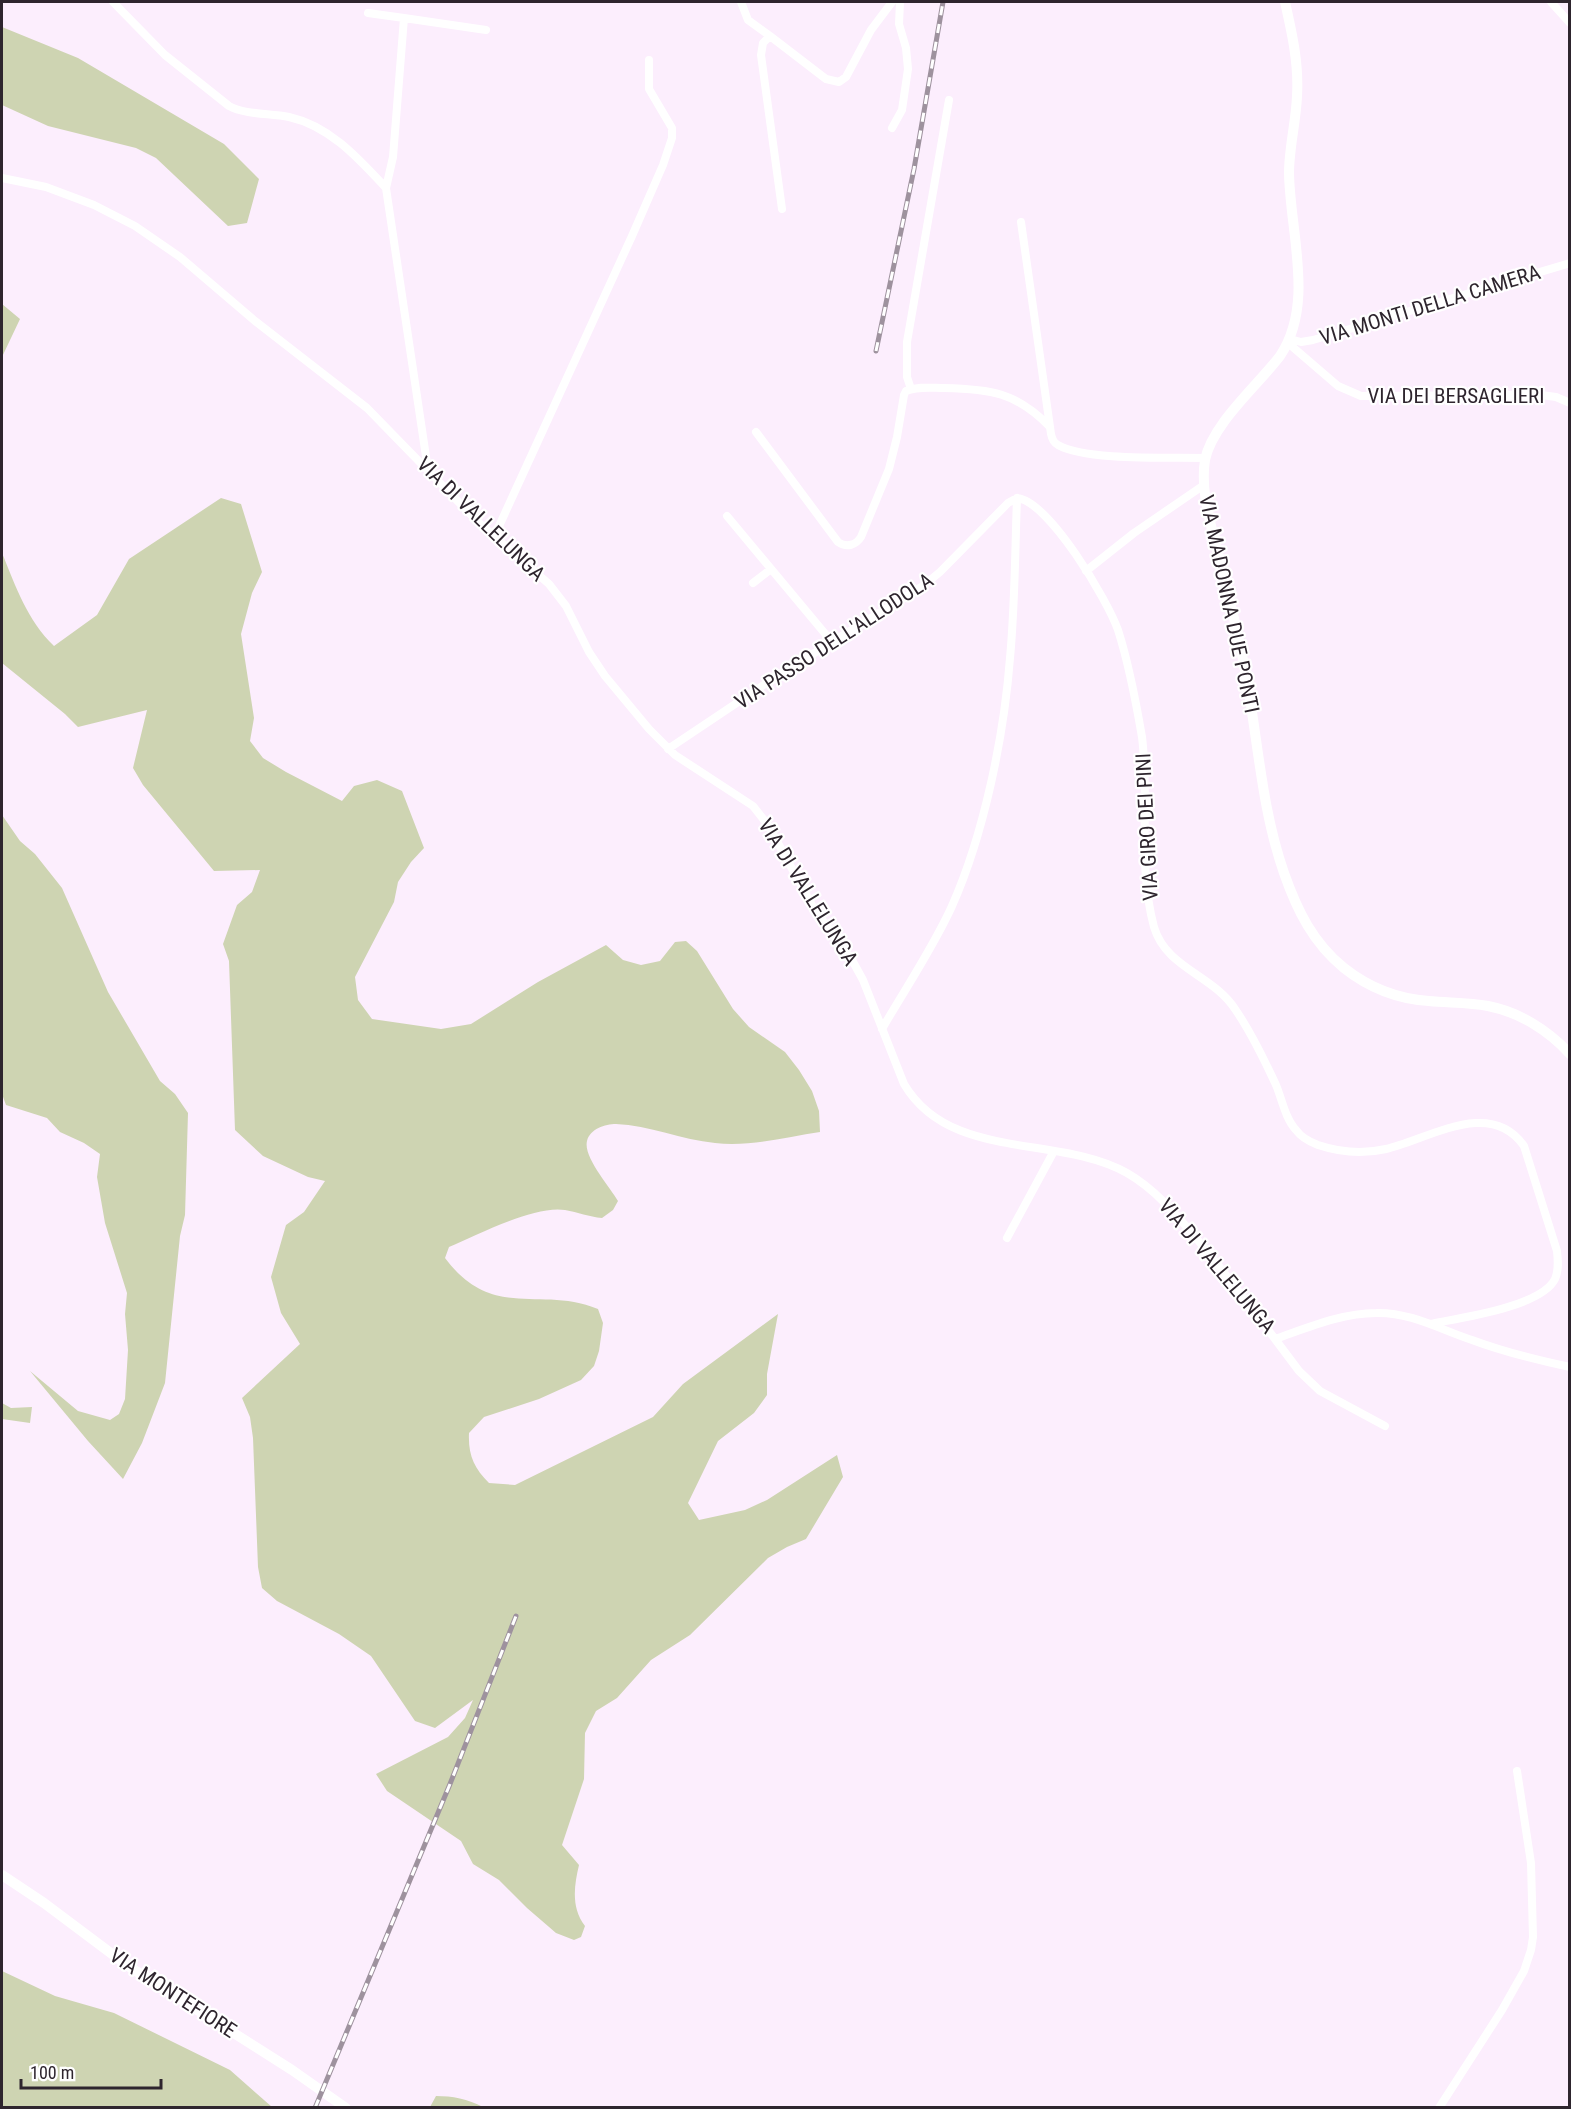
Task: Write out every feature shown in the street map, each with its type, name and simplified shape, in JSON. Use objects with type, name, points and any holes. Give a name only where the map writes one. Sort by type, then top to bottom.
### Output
[{"type":"main road","name":"VIA MADONNA DUE PONTI","points":[[1285,2],[1294,45],[1298,83],[1289,170],[1298,302],[1295,326],[1289,341],[1274,363],[1215,435],[1206,458],[1204,485],[1245,670],[1271,832],[1285,876],[1307,926],[1335,960],[1351,972],[1371,985],[1413,999],[1475,1004],[1505,1011],[1535,1024],[1556,1040],[1569,1054]]},
{"type":"main road","name":"VIA MONTEFIORE","points":[[2,1875],[128,1966],[292,2070],[346,2108]]},
{"type":"street","points":[[113,2],[159,50],[229,106],[241,111],[292,118],[315,126],[355,156],[386,188]]},
{"type":"street","points":[[741,2],[748,20],[826,79],[840,82],[844,79],[871,30],[892,2]]},
{"type":"street","points":[[892,128],[901,113],[908,69],[907,53],[899,24],[900,2]]},
{"type":"street","points":[[1551,2],[1569,23]]},
{"type":"street","points":[[368,13],[486,30]]},
{"type":"street","points":[[404,18],[393,157],[386,188],[428,470]]},
{"type":"street","points":[[770,36],[763,43],[761,55],[782,209]]},
{"type":"street","points":[[494,537],[627,247],[663,165],[672,138],[672,128],[649,89],[647,77],[649,60]]},
{"type":"street","points":[[911,389],[906,377],[907,342],[949,100]]},
{"type":"street","name":"VIA DI VALLELUNGA","points":[[2,178],[38,185],[86,201],[135,226],[175,253],[255,321],[366,408],[494,537],[556,592],[605,676],[649,729],[668,749],[750,804],[763,818],[813,907],[860,973],[908,1090],[919,1103],[958,1130],[976,1136],[1085,1158],[1115,1167],[1133,1177],[1154,1192],[1188,1228],[1275,1339],[1322,1323],[1365,1313],[1383,1313],[1404,1316],[1494,1348],[1569,1367]]},
{"type":"street","points":[[1021,222],[1050,427],[1057,445],[1108,456],[1206,458]]},
{"type":"street","name":"VIA MONTI DELLA CAMERA","points":[[1289,341],[1309,341],[1569,263]]},
{"type":"street","name":"VIA DEI BERSAGLIERI","points":[[1289,341],[1338,386],[1361,396],[1541,394],[1569,403]]},
{"type":"street","points":[[756,432],[838,542],[850,545],[861,537],[881,492],[896,444],[906,391],[911,389],[963,389],[996,393],[1025,405],[1050,427]]},
{"type":"street","points":[[1086,571],[1134,533],[1204,485]]},
{"type":"street","points":[[882,1029],[951,907],[970,858],[981,819],[1003,714],[1010,667],[1017,498]]},
{"type":"street","name":"VIA GIRO DEI PINI","points":[[1017,498],[1031,503],[1058,529],[1106,603],[1118,630],[1143,737],[1144,861],[1152,916],[1158,939],[1174,959],[1217,989],[1235,1008],[1253,1037],[1277,1086],[1293,1127],[1300,1135],[1317,1144],[1342,1150],[1366,1151],[1396,1146],[1457,1125],[1483,1124],[1498,1127],[1512,1134],[1526,1150],[1557,1251],[1558,1268],[1554,1281],[1541,1293],[1523,1303],[1429,1324]]},
{"type":"street","name":"VIA PASSO DELL'ALLODOLA","points":[[668,749],[927,583],[1008,502],[1017,498]]},
{"type":"street","points":[[727,516],[832,642]]},
{"type":"street","points":[[753,583],[771,569]]},
{"type":"street","points":[[1007,1238],[1054,1151]]},
{"type":"street","points":[[1275,1339],[1305,1377],[1320,1391],[1385,1426]]},
{"type":"street","points":[[1439,2108],[1502,2010],[1524,1971],[1531,1950],[1532,1875],[1517,1771]]},
{"type":"green space","points":[[2,27],[78,58],[224,144],[259,179],[247,223],[228,226],[156,158],[136,148],[48,126],[2,105]]},
{"type":"green space","points":[[2,304],[20,319],[2,357]]},
{"type":"green space","points":[[221,498],[241,504],[262,572],[252,593],[241,634],[254,718],[250,741],[263,758],[342,801],[354,786],[377,780],[402,791],[424,848],[411,862],[398,882],[394,902],[355,977],[358,1000],[372,1019],[441,1029],[471,1024],[538,982],[606,945],[623,960],[641,965],[660,961],[675,942],[686,941],[697,951],[733,1009],[749,1027],[785,1052],[812,1091],[819,1111],[820,1132],[741,1144],[690,1139],[628,1125],[603,1126],[591,1133],[587,1141],[587,1148],[598,1172],[618,1201],[613,1210],[602,1218],[565,1210],[522,1216],[449,1247],[445,1258],[463,1278],[481,1290],[499,1296],[577,1303],[598,1309],[603,1323],[599,1351],[594,1366],[581,1380],[539,1399],[484,1417],[469,1433],[473,1461],[489,1483],[515,1485],[653,1417],[683,1384],[778,1314],[767,1374],[767,1395],[754,1413],[718,1441],[688,1503],[699,1520],[745,1510],[767,1500],[837,1455],[843,1477],[806,1539],[768,1558],[690,1635],[651,1660],[617,1698],[596,1711],[585,1733],[584,1779],[562,1845],[579,1865],[575,1889],[576,1904],[577,1912],[585,1926],[581,1937],[574,1940],[556,1933],[499,1880],[473,1864],[461,1841],[387,1791],[376,1774],[448,1737],[465,1718],[473,1700],[435,1728],[415,1721],[371,1656],[339,1634],[277,1601],[262,1588],[258,1567],[253,1438],[250,1417],[242,1398],[300,1344],[281,1313],[271,1277],[286,1225],[304,1212],[325,1181],[308,1177],[263,1156],[235,1130],[229,961],[223,944],[237,905],[252,892],[260,870],[214,871],[143,785],[133,768],[147,710],[78,727],[2,663],[2,553],[29,614],[54,646],[97,615],[129,559]]},
{"type":"green space","points":[[2,815],[20,841],[35,854],[62,888],[108,992],[160,1081],[175,1094],[188,1113],[185,1215],[180,1236],[165,1383],[142,1443],[123,1479],[30,1371],[78,1411],[110,1420],[119,1414],[125,1399],[128,1350],[125,1314],[127,1293],[105,1223],[97,1177],[100,1154],[84,1143],[60,1132],[47,1118],[6,1105],[2,1094]]},
{"type":"green space","points":[[2,1403],[11,1408],[32,1407],[30,1423],[2,1419]]},
{"type":"green space","points":[[2,1971],[55,1996],[114,2013],[230,2070],[272,2107],[2,2107]]},
{"type":"green space","points":[[436,2096],[460,2098],[483,2107],[430,2107]]},
{"type":"railway","points":[[876,351],[914,169],[943,2]]},
{"type":"railway","points":[[315,2108],[450,1784],[516,1616]]}]
